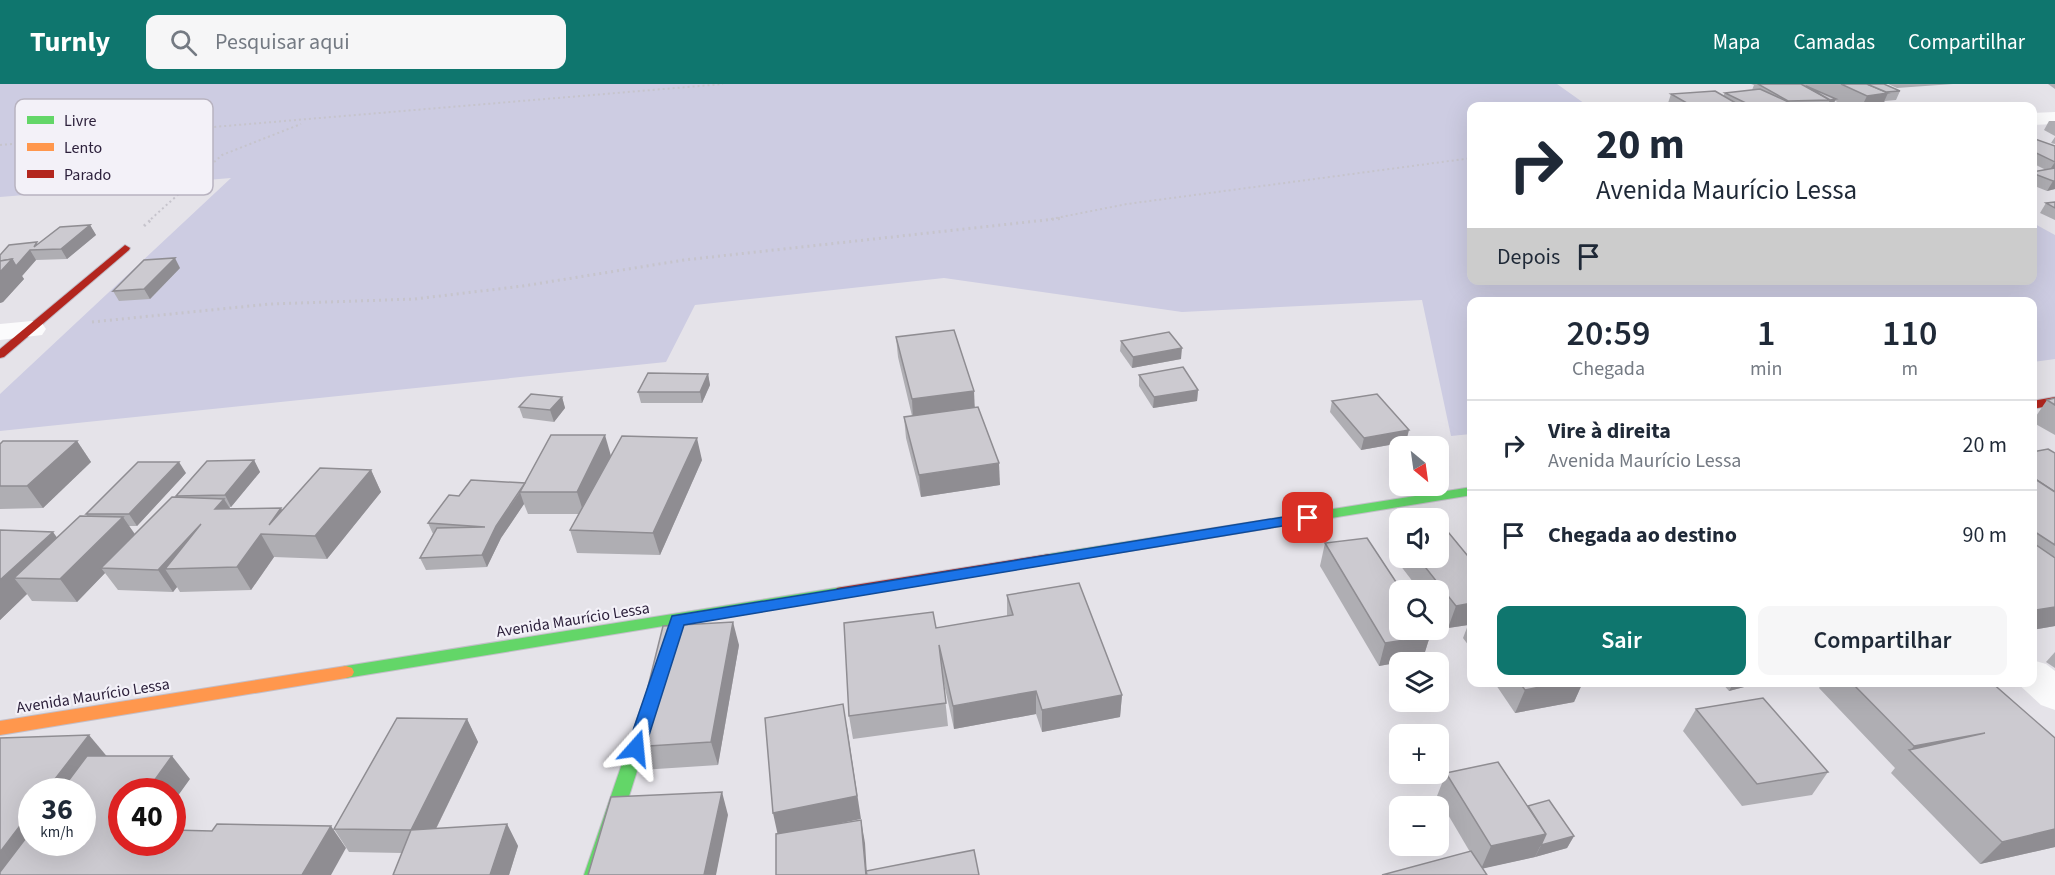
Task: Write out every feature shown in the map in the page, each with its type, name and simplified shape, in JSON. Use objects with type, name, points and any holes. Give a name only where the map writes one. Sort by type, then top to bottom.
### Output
[{"type":"street","points":[[2037,119],[2055,118]]},
{"type":"street","points":[[0,356],[125,248]]},
{"type":"street","points":[[0,332],[32,328]]},
{"type":"street","points":[[2037,404],[2055,401]]},
{"type":"street","name":"Avenida Maurício Lessa","points":[[0,728],[675,626],[1467,492]]},
{"type":"street","points":[[2037,679],[2055,694]]},
{"type":"street","points":[[594,875],[652,698]]},
{"type":"path","points":[[213,128],[723,84]]},
{"type":"path","points":[[213,163],[222,155],[308,121]]},
{"type":"path","points":[[0,145],[15,144]]},
{"type":"path","points":[[32,328],[270,304],[415,298],[523,286],[684,260],[1064,218],[1127,204],[1467,159]]},
{"type":"path","points":[[125,248],[144,226],[178,195]]},
{"type":"shaded area","points":[[0,84],[1557,84],[1582,102],[1467,102],[1467,285],[2037,285],[2037,225],[2055,235],[2055,359],[2037,361],[2037,297],[1467,297],[1467,434],[1451,436],[1422,300],[1182,312],[944,278],[695,305],[666,362],[0,431],[0,394],[231,178],[213,179],[213,99],[15,99],[15,195],[24,195],[0,197]]},
{"type":"building","points":[[1758,84],[1801,84],[1830,100],[1788,101]]},
{"type":"building","points":[[1841,84],[1867,84],[1888,93],[1867,96]]},
{"type":"building","points":[[1867,84],[1884,84],[1900,91],[1886,92]]},
{"type":"building","points":[[1806,86],[1836,99],[1830,100]]},
{"type":"building","points":[[1760,89],[1788,102],[1744,102],[1725,93]]},
{"type":"building","points":[[1715,91],[1734,102],[1685,102],[1671,94]]},
{"type":"building","points":[[2037,140],[2055,146],[2055,162],[2037,153]]},
{"type":"building","points":[[2055,168],[2055,181],[2037,175],[2037,171]]},
{"type":"building","points":[[2055,202],[2055,208],[2046,203]]},
{"type":"building","points":[[90,225],[61,249],[30,250],[16,266],[12,259],[0,261],[0,255],[9,245],[37,242],[34,247],[60,227]]},
{"type":"building","points":[[175,258],[144,289],[113,291],[144,260]]},
{"type":"building","points":[[12,259],[0,272],[0,261]]},
{"type":"building","points":[[954,330],[974,391],[912,399],[896,337]]},
{"type":"building","points":[[1169,332],[1182,348],[1133,357],[1121,341]]},
{"type":"building","points":[[1183,367],[1198,390],[1154,397],[1139,375]]},
{"type":"building","points":[[648,373],[708,374],[700,392],[638,392]]},
{"type":"building","points":[[531,394],[562,397],[550,410],[519,407]]},
{"type":"building","points":[[1377,394],[1409,430],[1364,438],[1332,401]]},
{"type":"building","points":[[2055,398],[2055,405],[2047,400]]},
{"type":"building","points":[[978,407],[999,463],[919,475],[904,417]]},
{"type":"building","points":[[551,435],[605,435],[577,492],[520,492]]},
{"type":"building","points":[[622,436],[697,438],[653,533],[570,530]]},
{"type":"building","points":[[3,441],[77,441],[27,486],[0,486],[0,444]]},
{"type":"building","points":[[2048,449],[2055,453],[2055,492],[2037,480],[2037,451]]},
{"type":"building","points":[[254,460],[225,495],[176,496],[207,461]]},
{"type":"building","points":[[138,462],[179,462],[129,514],[86,514]]},
{"type":"building","points":[[320,468],[371,470],[315,536],[261,534],[237,567],[165,569],[201,524],[158,570],[101,568],[172,497],[224,499],[215,509],[281,508],[269,525]]},
{"type":"building","points":[[471,480],[525,483],[496,526],[482,555],[420,558],[437,528],[485,527],[428,523],[449,495],[459,496]]},
{"type":"building","points":[[2037,480],[2055,492],[2055,545],[2037,533]]},
{"type":"building","points":[[80,516],[123,517],[60,579],[14,578]]},
{"type":"building","points":[[0,530],[53,532],[0,580]]},
{"type":"building","points":[[1449,533],[1467,555],[1467,604],[1456,606],[1449,597],[1449,580],[1435,580],[1426,568],[1449,568]]},
{"type":"building","points":[[1367,538],[1395,580],[1389,580],[1389,640],[1404,640],[1385,643],[1325,543]]},
{"type":"building","points":[[2037,545],[2055,558],[2055,607],[2037,610]]},
{"type":"building","points":[[1079,583],[1122,695],[1042,710],[1036,691],[953,706],[939,645],[946,703],[849,716],[844,623],[933,612],[936,628],[1013,615],[1007,595]]},
{"type":"building","points":[[733,622],[711,742],[633,747],[663,626]]},
{"type":"building","points":[[1523,687],[1540,687],[1525,690]]},
{"type":"building","points":[[1856,687],[1997,687],[2055,738],[2055,829],[2002,842],[1909,750],[1985,733],[1914,746]]},
{"type":"building","points":[[1763,698],[1828,772],[1757,784],[1696,709]]},
{"type":"building","points":[[843,704],[857,796],[773,813],[765,718]]},
{"type":"building","points":[[397,718],[467,719],[411,830],[334,829]]},
{"type":"building","points":[[89,735],[56,778],[18,778],[18,828],[0,852],[0,738]]},
{"type":"building","points":[[87,756],[172,756],[156,778],[108,778],[108,856],[186,856],[186,830],[212,831],[217,824],[331,826],[302,875],[0,875],[18,848],[18,856],[96,856],[96,778],[70,778]]},
{"type":"building","points":[[1498,762],[1546,834],[1491,846],[1449,778],[1449,772]]},
{"type":"building","points":[[722,792],[704,875],[588,875],[611,797]]},
{"type":"building","points":[[1549,800],[1574,836],[1541,845],[1546,834],[1528,806]]},
{"type":"building","points":[[861,820],[866,875],[776,875],[776,834]]},
{"type":"building","points":[[507,824],[490,875],[393,875],[411,830]]},
{"type":"building","points":[[974,850],[979,875],[867,875],[866,871]]},
{"type":"building","points":[[1471,851],[1487,875],[1382,875]]},
{"type":"traffic: fast","points":[[1049,559],[1467,492]]},
{"type":"traffic: fast","points":[[346,672],[842,592]]},
{"type":"traffic: fast","points":[[594,875],[649,708]]},
{"type":"traffic: slow","points":[[0,728],[346,672]]},
{"type":"traffic: jam","points":[[0,355],[125,248]]},
{"type":"traffic: jam","points":[[2037,404],[2055,401]]},
{"type":"traffic: jam","points":[[842,592],[1049,559]]},
{"type":"route","points":[[636,748],[677,621],[1308,518]]}]
